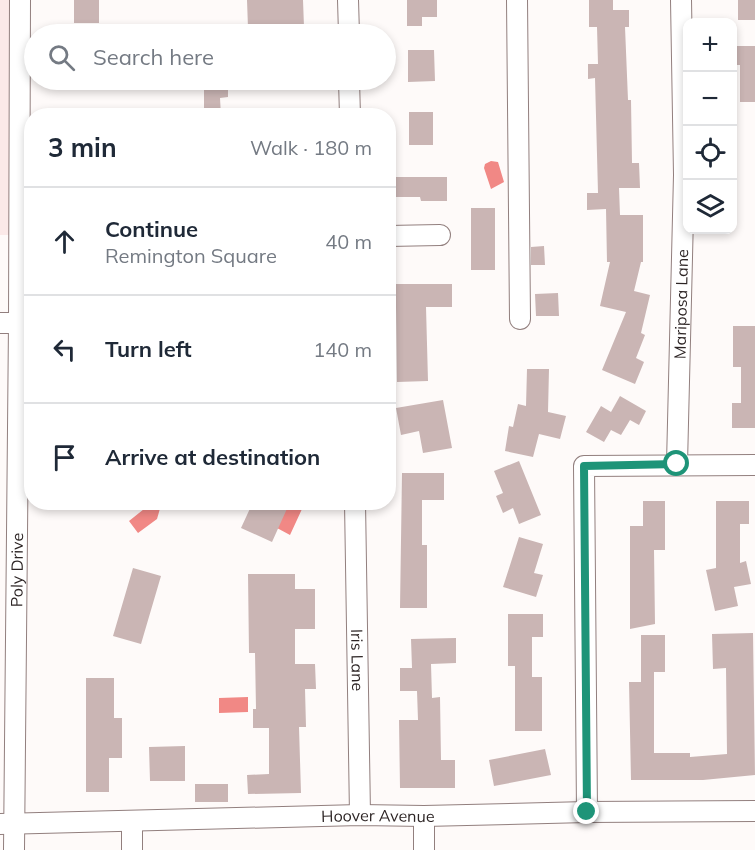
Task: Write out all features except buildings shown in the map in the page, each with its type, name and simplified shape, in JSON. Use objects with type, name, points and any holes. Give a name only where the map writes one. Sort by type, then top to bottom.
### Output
[{"type":"street","name":"Poly Drive","points":[[14,850],[7,824],[10,118],[20,0]]},
{"type":"street","points":[[348,0],[349,24]]},
{"type":"street","points":[[517,0],[520,319]]},
{"type":"street","name":"Mariposa Lane","points":[[677,464],[684,175],[681,0]]},
{"type":"street","points":[[349,90],[350,108]]},
{"type":"street","points":[[396,236],[440,235]]},
{"type":"street","points":[[587,812],[584,466],[755,465]]},
{"type":"street","name":"Iris Lane","points":[[356,510],[360,815]]},
{"type":"street","name":"Hoover Avenue","points":[[7,824],[360,815],[755,811]]},
{"type":"street","points":[[424,816],[424,850]]},
{"type":"street","points":[[132,821],[132,850]]},
{"type":"shaded area","points":[[0,0],[20,0],[19,235],[0,235]]},
{"type":"shaded area","points":[[491,161],[498,162],[504,182],[491,189],[484,168],[485,164]]},
{"type":"shaded area","points":[[143,510],[160,510],[157,519],[138,533],[129,521]]},
{"type":"shaded area","points":[[286,510],[302,510],[290,535],[277,528]]},
{"type":"shaded area","points":[[248,697],[248,712],[219,713],[219,698]]},
{"type":"route","points":[[587,812],[584,466],[677,464]]}]
